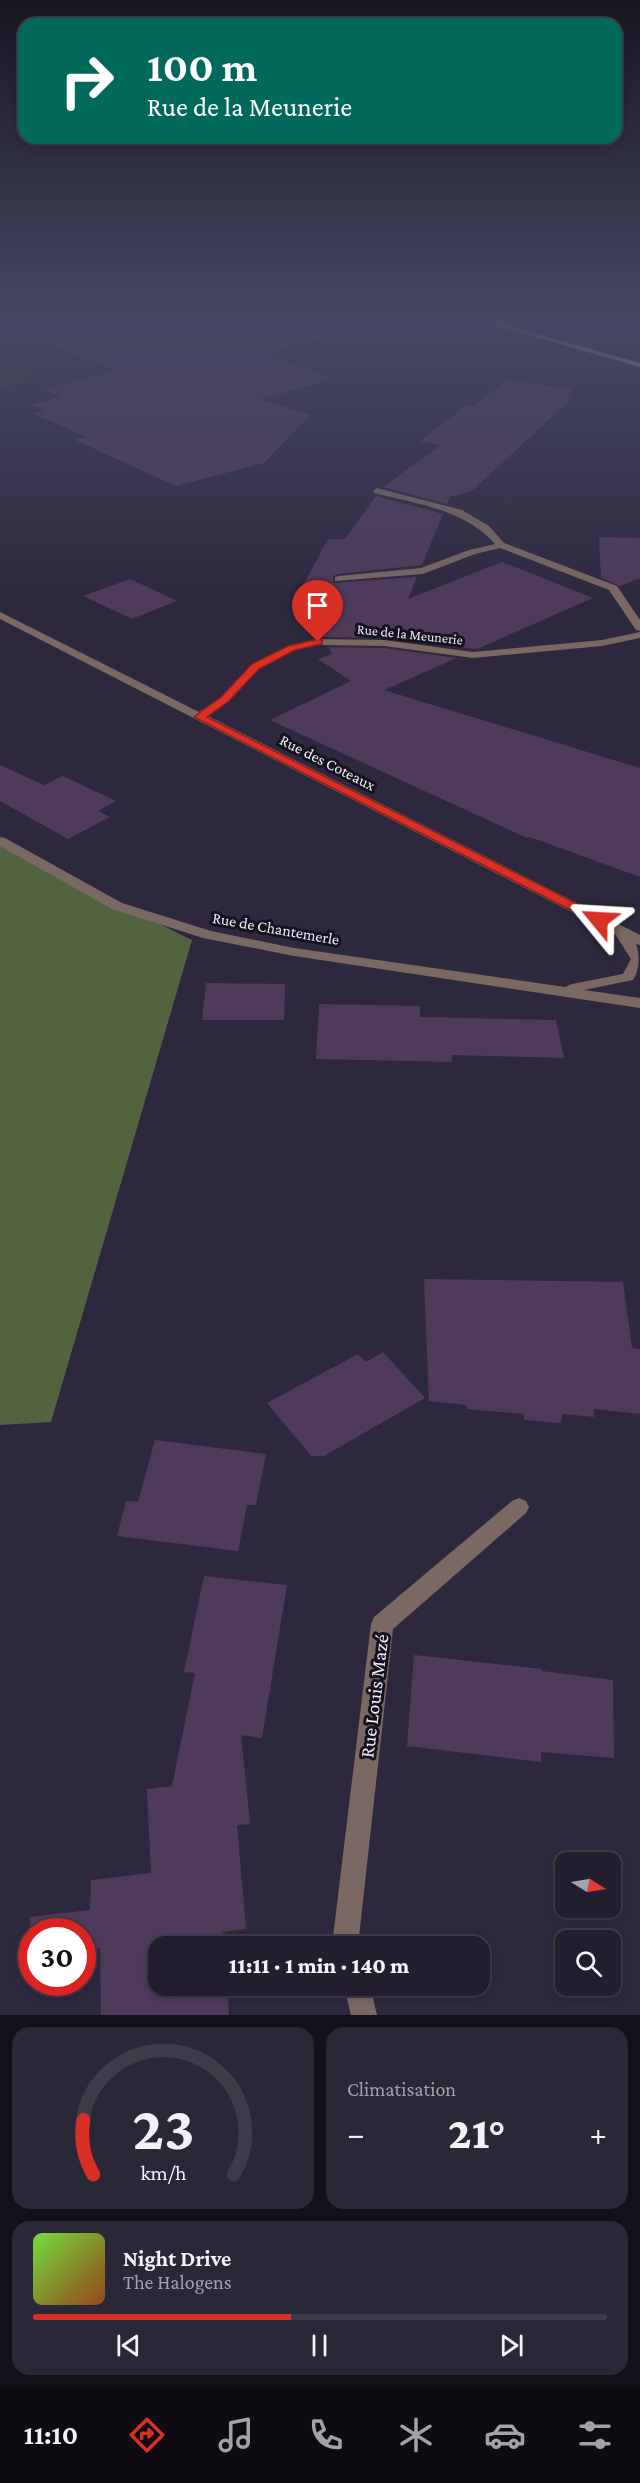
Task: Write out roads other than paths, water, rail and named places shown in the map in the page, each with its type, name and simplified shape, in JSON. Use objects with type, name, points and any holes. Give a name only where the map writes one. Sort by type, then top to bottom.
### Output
[{"type":"street","points":[[377,491],[459,512],[486,528],[501,545],[613,588],[640,628]]},
{"type":"street","points":[[339,579],[423,571],[472,552],[501,545]]},
{"type":"street","name":"Rue des Coteaux","points":[[0,615],[640,941]]},
{"type":"street","name":"Rue de la Meunerie","points":[[200,717],[225,699],[256,666],[291,648],[318,642],[384,643],[473,655],[602,643],[640,635]]},
{"type":"street","name":"Rue de Chantemerle","points":[[0,841],[117,906],[208,934],[294,952],[637,1001]]},
{"type":"street","name":"Rue de Chantemerle","points":[[564,990],[628,976],[638,959],[620,931]]},
{"type":"street","name":"Rue de Chantemerle","points":[[564,990],[640,983]]},
{"type":"street","name":"Rue Louis Mazé","points":[[346,1936],[382,1624],[519,1507]]},
{"type":"street","points":[[359,1996],[364,2015]]}]
